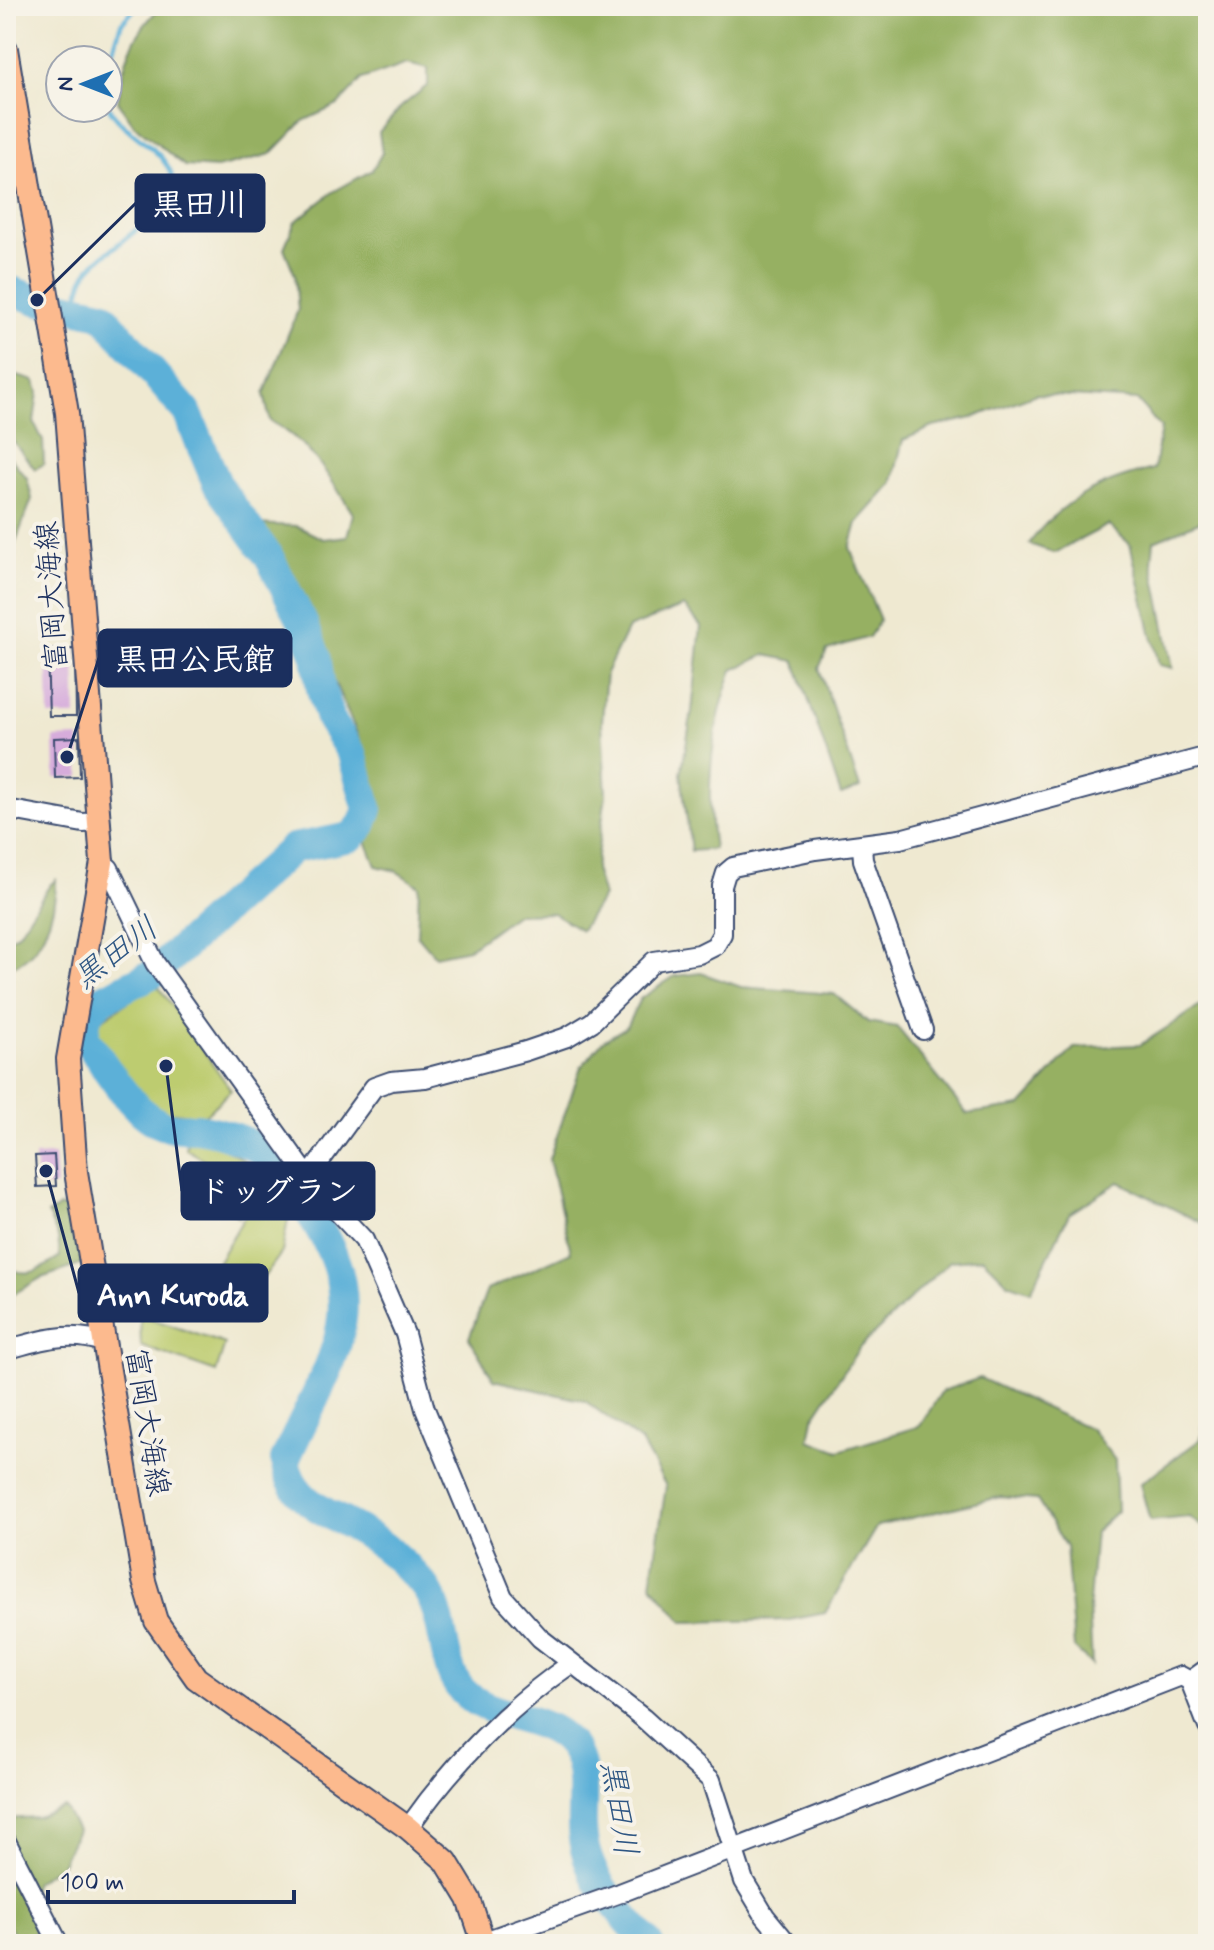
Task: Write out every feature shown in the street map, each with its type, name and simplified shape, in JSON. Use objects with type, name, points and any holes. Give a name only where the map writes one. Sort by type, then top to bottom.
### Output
[{"type":"main road","name":"富岡大海線","points":[[6,49],[51,303],[67,413],[102,862],[68,1059],[76,1172],[144,1581],[156,1621],[196,1678],[224,1702],[408,1828],[446,1861],[469,1899],[481,1943]]},
{"type":"street","points":[[310,1175],[374,1087],[456,1071],[567,1037],[592,1022],[654,961],[699,954],[715,946],[722,934],[722,886],[726,873],[733,867],[815,850],[900,839],[1208,756]]},
{"type":"street","points":[[6,809],[83,823],[98,822]]},
{"type":"street","points":[[862,846],[863,860],[923,1030]]},
{"type":"street","points":[[102,862],[109,868],[159,969],[310,1175],[319,1192],[364,1240],[405,1334],[425,1409],[503,1597],[540,1638],[643,1718],[711,1780],[744,1881],[765,1916],[788,1944]]},
{"type":"street","points":[[6,1350],[49,1338],[90,1337],[105,1343]]},
{"type":"street","points":[[408,1828],[433,1792],[514,1707],[572,1663]]},
{"type":"street","points":[[1190,1681],[1208,1668]]},
{"type":"street","points":[[481,1943],[620,1893],[1181,1676],[1190,1681],[1208,1727]]},
{"type":"street","points":[[6,1841],[59,1944]]},
{"type":"green space","points":[[162,6],[1208,6],[1208,518],[1154,541],[1152,562],[1173,668],[1159,665],[1130,544],[1108,525],[1055,553],[1029,544],[1054,515],[1084,494],[1154,469],[1161,428],[1137,400],[1036,394],[972,418],[933,427],[903,440],[892,484],[857,523],[850,548],[880,620],[869,637],[827,650],[819,668],[860,788],[841,795],[795,661],[765,655],[733,670],[719,714],[712,758],[710,803],[714,849],[691,851],[681,774],[692,711],[701,626],[684,606],[628,628],[606,673],[602,722],[606,795],[595,869],[603,896],[581,930],[553,913],[516,914],[468,949],[435,956],[417,935],[419,886],[396,871],[376,866],[366,841],[377,805],[363,747],[286,572],[255,524],[297,526],[323,539],[347,536],[353,514],[308,450],[270,421],[264,394],[298,310],[295,275],[284,248],[295,222],[333,192],[372,170],[382,153],[379,132],[401,107],[428,85],[428,68],[407,63],[362,79],[338,105],[303,121],[271,154],[217,168],[185,166],[134,125],[124,111],[124,68],[136,38]]},
{"type":"green space","points":[[6,373],[35,381],[38,392],[34,422],[43,441],[44,464],[35,469],[11,439],[6,441]]},
{"type":"green space","points":[[7,454],[27,478],[32,499],[6,567]]},
{"type":"green space","points":[[56,880],[53,907],[44,933],[29,956],[6,968],[6,940],[18,934]]},
{"type":"green space","points":[[701,973],[741,987],[834,994],[868,1022],[897,1027],[967,1114],[1021,1106],[1074,1048],[1140,1045],[1208,1001],[1208,1226],[1119,1182],[1069,1214],[1031,1291],[1008,1283],[983,1258],[950,1261],[860,1347],[813,1418],[809,1440],[839,1451],[920,1426],[942,1391],[980,1378],[1091,1429],[1115,1460],[1117,1511],[1095,1532],[1089,1603],[1092,1665],[1074,1648],[1066,1547],[1037,1500],[1000,1497],[877,1526],[825,1613],[789,1620],[683,1622],[651,1584],[666,1486],[641,1442],[585,1401],[494,1380],[469,1338],[487,1290],[571,1252],[549,1159],[581,1067],[603,1041],[626,1027],[640,999],[675,976]]},
{"type":"green space","points":[[156,983],[231,1090],[205,1115],[162,1112],[143,1097],[98,1041],[97,1023]]},
{"type":"green space","points":[[187,1140],[220,1146],[265,1178],[239,1217],[219,1205],[229,1192],[227,1173],[186,1149]]},
{"type":"green space","points":[[267,1179],[290,1209],[282,1252],[253,1292],[211,1273]]},
{"type":"green space","points":[[60,1207],[75,1207],[83,1264],[41,1278],[12,1295],[9,1334],[6,1336],[6,1267],[27,1273],[60,1257],[58,1237],[48,1214]]},
{"type":"green space","points":[[140,1315],[225,1344],[216,1372],[141,1346]]},
{"type":"green space","points":[[1208,1396],[1208,1538],[1205,1529],[1189,1517],[1150,1521],[1140,1484],[1201,1439]]},
{"type":"green space","points":[[64,1807],[77,1830],[61,1865],[35,1882],[25,1905],[35,1925],[34,1944],[15,1944],[13,1932],[6,1923],[6,1819],[37,1817]]},
{"type":"building","points":[[75,649],[76,716],[49,716],[47,650]]},
{"type":"building","points":[[79,737],[80,777],[55,778],[54,738]]},
{"type":"building","points":[[54,1155],[56,1186],[37,1187],[35,1156]]},
{"type":"waterway","points":[[115,44],[121,24],[137,6]]},
{"type":"waterway","points":[[77,307],[83,281],[91,267],[159,209],[172,181],[162,158],[122,124]]},
{"type":"waterway","name":"黒田川","points":[[6,289],[37,300],[102,314],[187,412],[218,486],[269,557],[303,623],[316,656],[330,719],[352,754],[368,809],[362,825],[351,837],[293,848],[154,973],[103,999],[87,1014],[84,1037],[120,1088],[141,1111],[166,1126],[218,1132],[258,1149],[276,1164],[305,1206],[327,1242],[339,1275],[343,1306],[330,1363],[285,1460],[289,1476],[306,1499],[377,1542],[420,1581],[436,1609],[451,1671],[467,1695],[495,1710],[541,1724],[567,1741],[576,1754],[581,1770],[584,1844],[595,1876],[649,1944]]},
{"type":"waterway","points":[[6,1937],[9,1944]]},
{"type":"place","name":"黒田川","points":[[37,300]]},
{"type":"place","name":"黒田公民館","points":[[67,757]]},
{"type":"place","name":"ドッグラン","points":[[166,1066]]},
{"type":"place","name":"Ann Kuroda","points":[[46,1171]]}]
